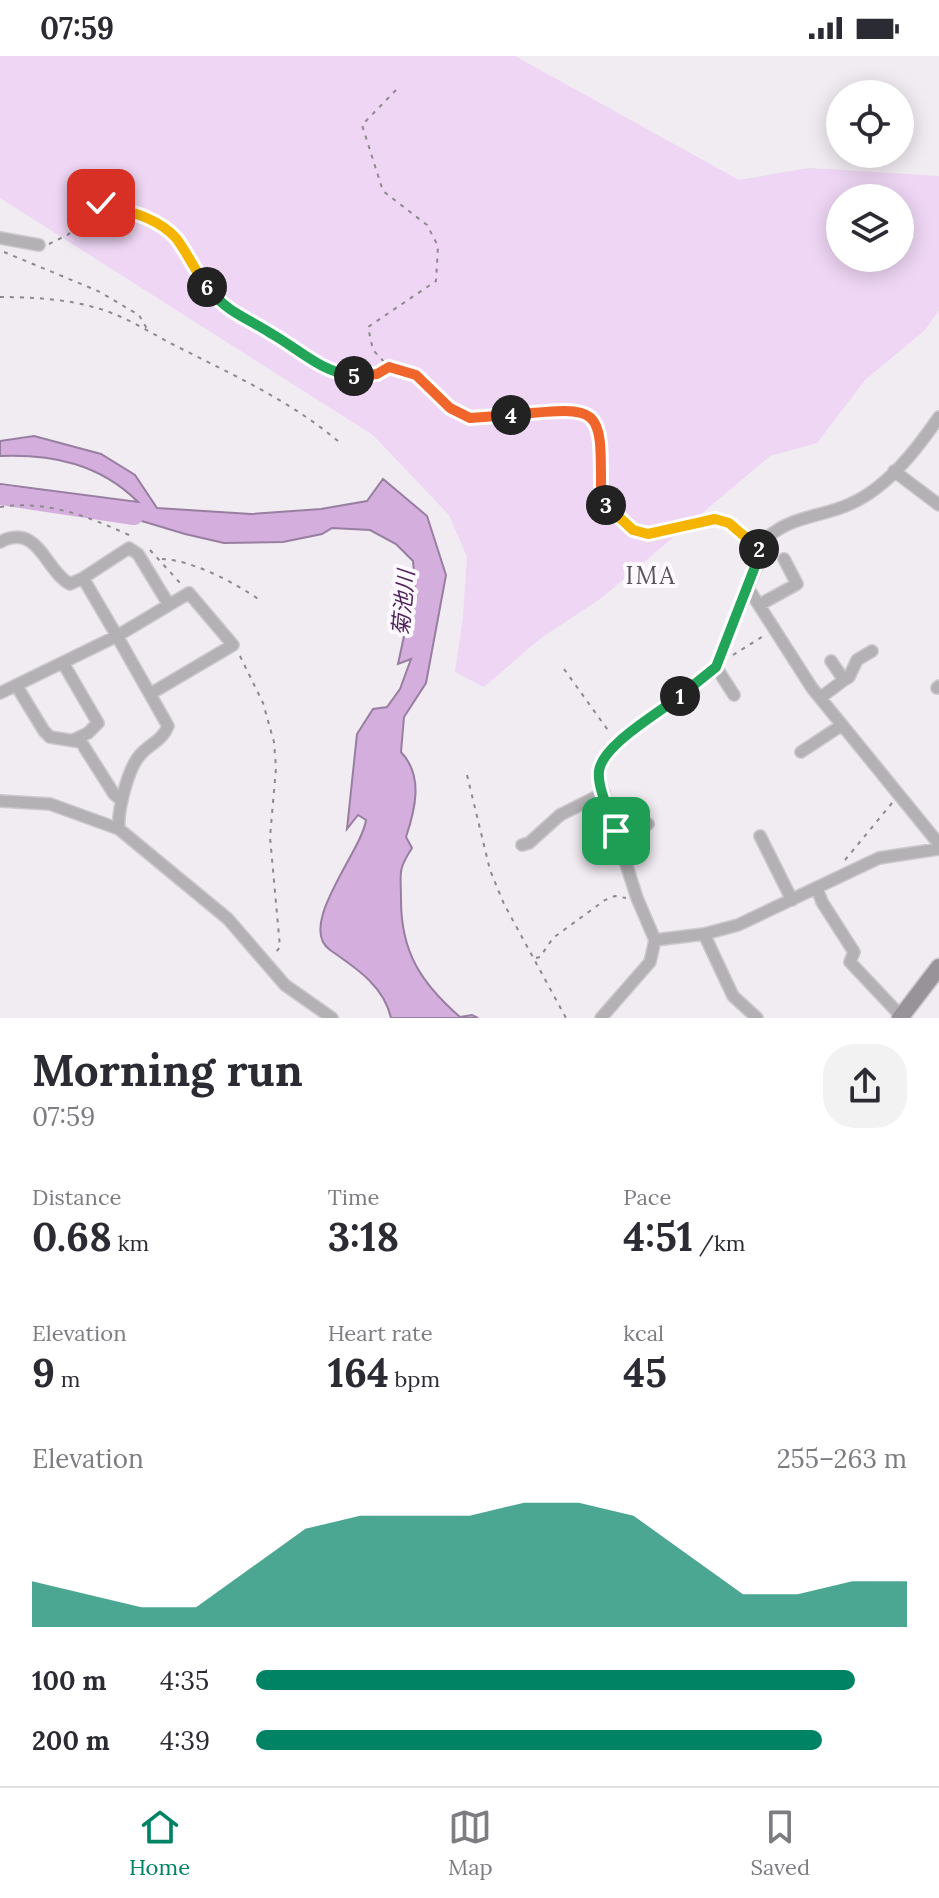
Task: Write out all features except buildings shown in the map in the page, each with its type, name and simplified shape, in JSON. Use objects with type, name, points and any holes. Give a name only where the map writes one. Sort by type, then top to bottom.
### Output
[{"type":"street","points":[[0,238],[39,245]]},
{"type":"street","points":[[601,1018],[650,962],[655,940],[637,898],[604,793],[599,772],[602,762],[610,749],[716,667],[769,536],[783,524],[850,504],[912,455],[939,417]]},
{"type":"street","points":[[894,471],[939,505]]},
{"type":"street","points":[[0,542],[9,538],[26,540],[40,547],[60,579],[70,584],[129,548],[138,554],[169,605]]},
{"type":"street","points":[[759,605],[797,584],[784,559]]},
{"type":"street","points":[[83,578],[168,726],[163,737],[137,757],[122,801],[119,829]]},
{"type":"street","points":[[655,940],[704,934],[748,922],[879,858],[939,846],[820,698],[748,588]]},
{"type":"street","points":[[0,693],[117,636],[189,593],[233,645],[150,694]]},
{"type":"street","points":[[820,698],[849,677],[857,660],[872,651]]},
{"type":"street","points":[[831,661],[844,680]]},
{"type":"street","points":[[63,663],[98,723],[88,733],[73,740]]},
{"type":"street","points":[[716,667],[734,695]]},
{"type":"street","points":[[16,685],[44,731],[50,737],[81,742],[114,794],[122,801]]},
{"type":"street","points":[[801,752],[842,725]]},
{"type":"street","points":[[522,845],[529,843],[560,815],[604,793]]},
{"type":"street","points":[[0,801],[50,804],[119,829],[218,910],[285,985],[332,1018]]},
{"type":"street","points":[[618,836],[648,824]]},
{"type":"street","points":[[760,836],[792,900]]},
{"type":"street","points":[[817,888],[822,902],[854,952],[850,962],[900,1017],[939,967]]},
{"type":"street","points":[[704,934],[733,996],[757,1018]]},
{"type":"path","points":[[396,90],[362,125],[383,191],[427,225],[438,246],[436,281],[368,327],[373,350],[389,367],[416,375],[450,408],[470,418],[567,410],[585,412],[597,423],[601,439],[601,499],[633,530],[648,534],[715,519],[729,523],[761,551]]},
{"type":"path","points":[[39,245],[52,243],[69,234],[81,212],[101,203],[154,220],[176,238],[192,267],[218,301],[231,312],[271,333],[321,367],[363,377],[389,367]]},
{"type":"path","points":[[0,250],[98,291],[139,315],[147,330]]},
{"type":"path","points":[[0,297],[62,301],[97,308],[130,320],[312,419],[338,441]]},
{"type":"path","points":[[0,507],[19,504],[47,506],[91,518],[138,540]]},
{"type":"path","points":[[149,549],[189,593]]},
{"type":"path","points":[[160,559],[179,560],[246,590],[261,601]]},
{"type":"path","points":[[716,667],[774,629]]},
{"type":"path","points":[[233,645],[263,703],[274,742],[276,768],[270,837],[280,947],[265,964]]},
{"type":"path","points":[[564,669],[619,742]]},
{"type":"path","points":[[467,775],[490,870],[504,904],[566,1018]]},
{"type":"path","points":[[841,875],[839,867],[900,795]]},
{"type":"path","points":[[535,959],[540,957],[553,938],[605,900],[615,896],[637,898]]},
{"type":"shaded area","points":[[0,56],[515,56],[739,180],[809,168],[939,176],[939,310],[925,330],[865,380],[817,443],[770,456],[600,599],[541,638],[484,687],[455,672],[467,557],[449,515],[373,435],[0,198]]},
{"type":"shaded area","points":[[34,436],[101,454],[135,475],[157,508],[251,514],[321,509],[367,501],[383,479],[427,516],[446,575],[426,683],[404,717],[401,752],[413,772],[416,793],[406,837],[412,848],[401,872],[402,919],[409,951],[424,979],[460,1017],[472,1015],[478,1018],[391,1018],[375,987],[330,950],[322,939],[325,906],[362,834],[366,820],[358,815],[347,829],[357,734],[373,709],[387,707],[400,689],[411,659],[398,664],[409,613],[416,597],[413,561],[396,544],[370,530],[332,528],[322,534],[283,542],[224,543],[55,495],[0,496],[0,484],[138,502],[108,478],[75,464],[39,457],[0,456],[0,441]]},
{"type":"waterway","name":"菊池川","points":[[0,495],[134,515]]},
{"type":"district","name":"IMA","points":[[651,575]]},
{"type":"route","points":[[101,203],[154,220],[176,238],[192,267],[218,301],[321,367],[363,377],[389,367],[416,375],[450,408],[470,418],[567,410],[585,412],[597,423],[601,439],[601,499],[633,530],[648,534],[715,519],[729,523],[761,551],[716,667],[610,749],[602,762],[600,782],[616,831]]}]
